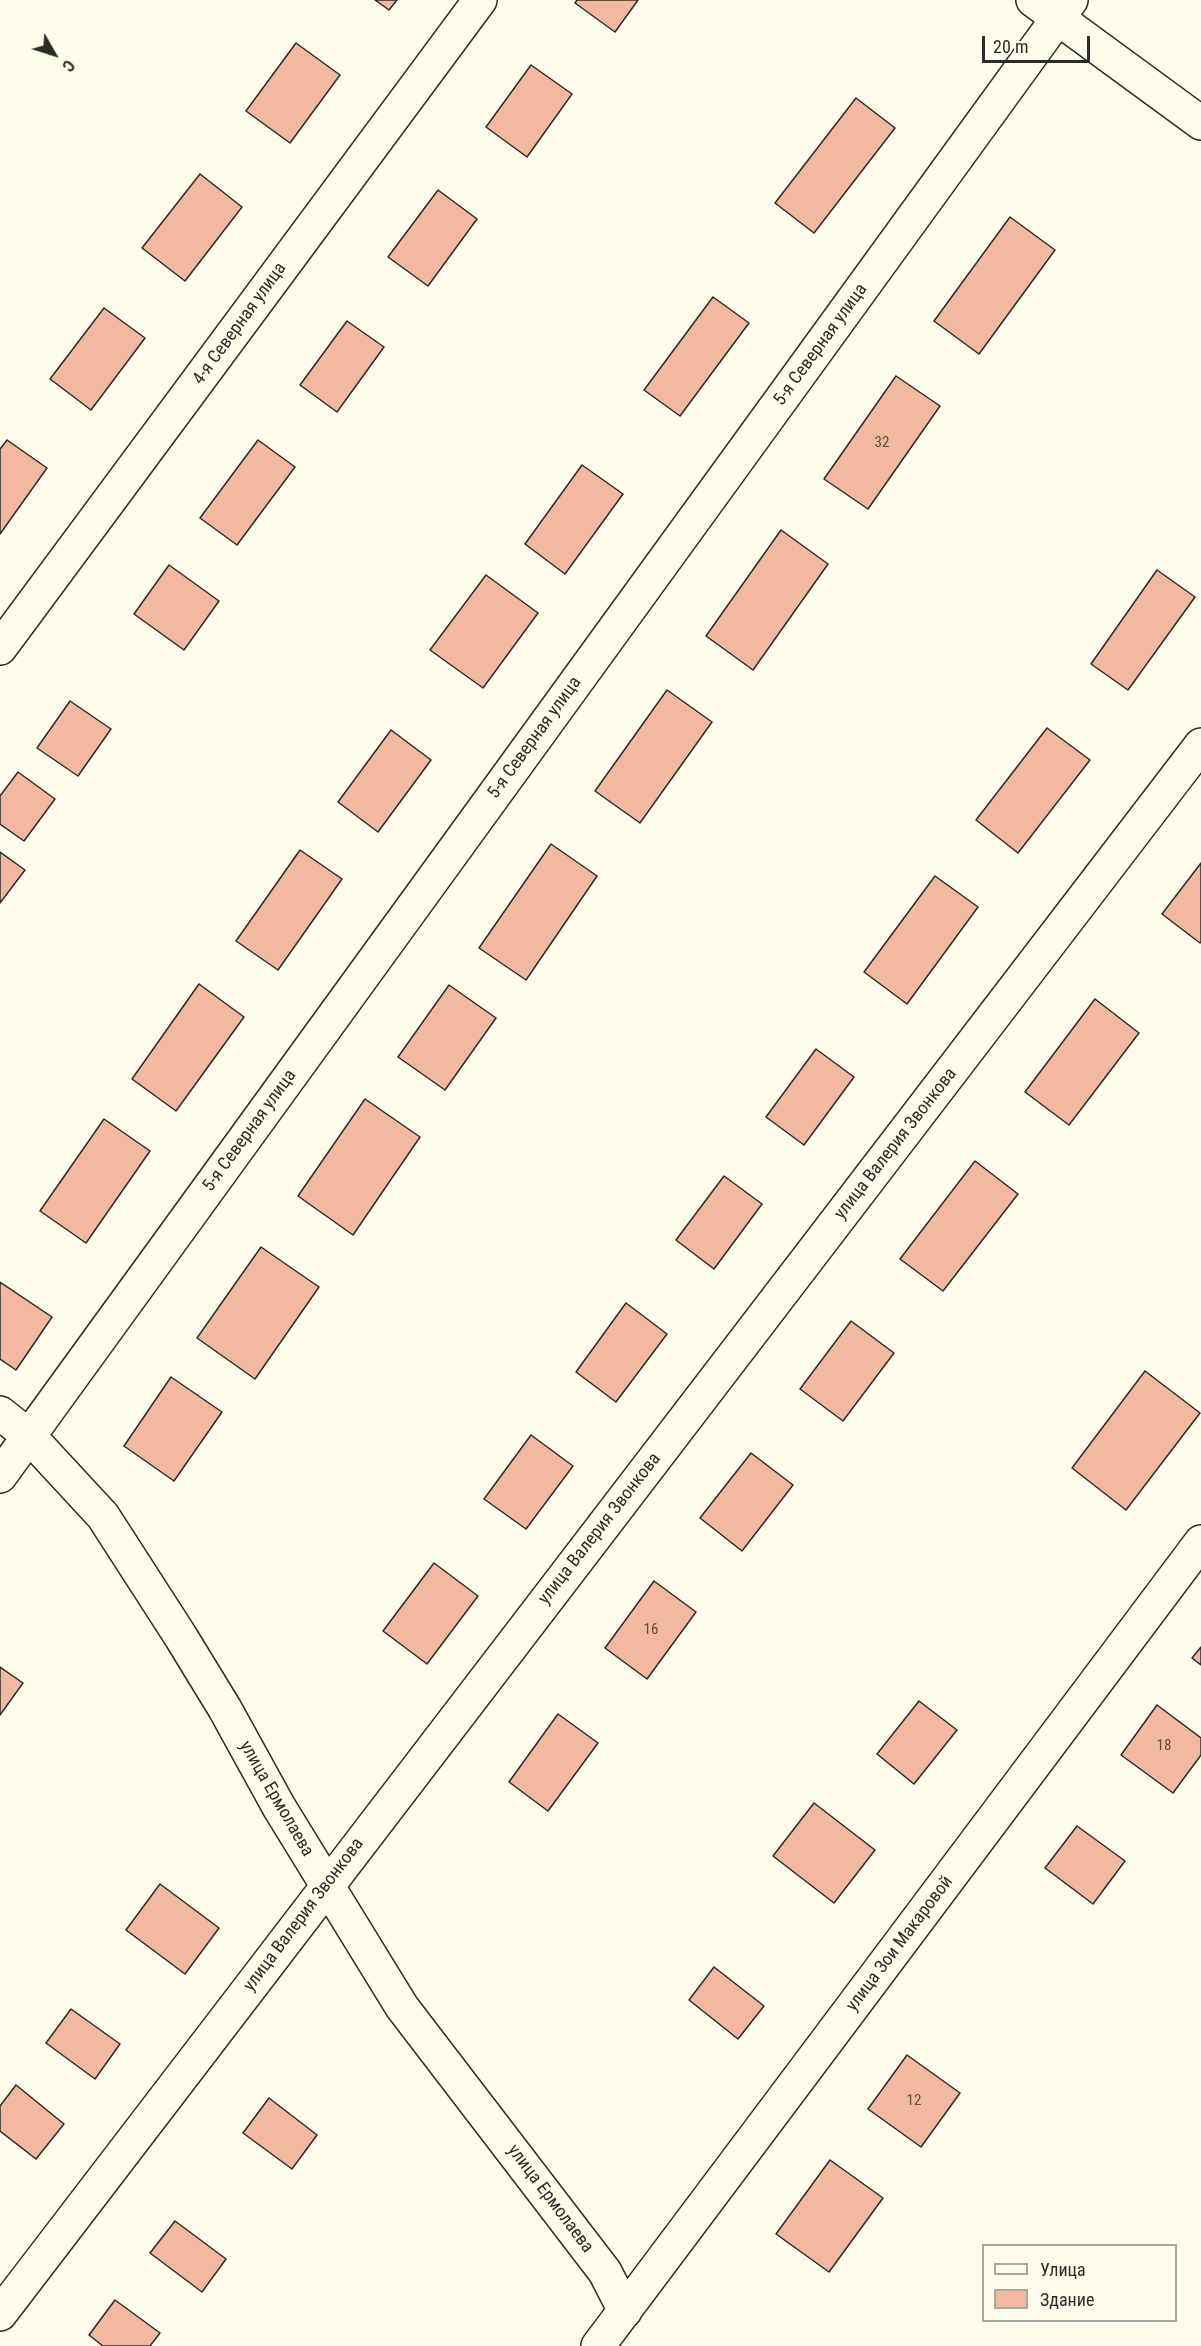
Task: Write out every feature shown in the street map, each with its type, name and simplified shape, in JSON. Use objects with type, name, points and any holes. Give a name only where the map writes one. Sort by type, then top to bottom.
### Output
[{"type":"street","name":"4-я Северная улица","points":[[0,648],[480,0]]},
{"type":"street","points":[[1054,6],[1201,123]]},
{"type":"street","name":"5-я Северная улица","points":[[0,1476],[1054,6]]},
{"type":"street","name":"улица Валерия Звонкова","points":[[0,2314],[1201,745]]},
{"type":"street","name":"улица Ермолаева","points":[[0,1413],[28,1436],[103,1516],[220,1700],[326,1886],[402,2007],[605,2272],[625,2311]]},
{"type":"street","name":"улица Зои Макаровой","points":[[598,2346],[1201,1542]]},
{"type":"building","points":[[375,0],[397,0],[389,10]]},
{"type":"building","points":[[577,0],[638,0],[615,32],[575,3]]},
{"type":"building","points":[[296,43],[340,75],[290,143],[246,111]]},
{"type":"building","points":[[531,65],[572,94],[527,157],[486,127]]},
{"type":"building","points":[[856,98],[895,128],[814,233],[775,203]]},
{"type":"building","points":[[200,174],[242,207],[185,281],[142,248]]},
{"type":"building","points":[[438,190],[477,219],[428,286],[388,257]]},
{"type":"building","points":[[1010,217],[1055,250],[979,354],[934,321]]},
{"type":"building","points":[[713,297],[749,323],[680,416],[644,390]]},
{"type":"building","points":[[104,308],[145,338],[91,410],[50,379]]},
{"type":"building","points":[[347,321],[384,347],[337,412],[300,385]]},
{"type":"building","points":[[896,376],[940,406],[868,509],[824,479]]},
{"type":"building","points":[[7,440],[47,468],[0,534],[0,449]]},
{"type":"building","points":[[258,440],[295,467],[237,545],[200,518]]},
{"type":"building","points":[[582,465],[623,494],[565,574],[525,544]]},
{"type":"building","points":[[781,530],[828,564],[753,670],[706,636]]},
{"type":"building","points":[[169,565],[219,601],[184,650],[134,614]]},
{"type":"building","points":[[1157,570],[1195,597],[1128,690],[1091,664]]},
{"type":"building","points":[[486,575],[538,613],[483,688],[430,650]]},
{"type":"building","points":[[667,690],[712,722],[640,823],[595,791]]},
{"type":"building","points":[[70,701],[111,729],[78,776],[37,748]]},
{"type":"building","points":[[1047,728],[1090,760],[1018,853],[976,820]]},
{"type":"building","points":[[391,730],[431,760],[378,832],[338,802]]},
{"type":"building","points":[[18,772],[55,799],[24,841],[0,824],[0,796]]},
{"type":"building","points":[[551,844],[597,876],[526,980],[479,948]]},
{"type":"building","points":[[300,850],[342,879],[278,970],[236,941]]},
{"type":"building","points":[[0,852],[25,870],[0,903]]},
{"type":"building","points":[[1201,863],[1201,942],[1200,943],[1162,914]]},
{"type":"building","points":[[935,876],[978,907],[907,1004],[864,972]]},
{"type":"building","points":[[199,984],[244,1017],[176,1111],[132,1079]]},
{"type":"building","points":[[449,985],[496,1018],[445,1090],[398,1057]]},
{"type":"building","points":[[1095,999],[1139,1033],[1069,1125],[1025,1092]]},
{"type":"building","points":[[816,1049],[854,1077],[804,1145],[766,1117]]},
{"type":"building","points":[[365,1099],[420,1137],[353,1235],[298,1196]]},
{"type":"building","points":[[104,1119],[150,1151],[86,1243],[40,1211]]},
{"type":"building","points":[[975,1161],[1018,1194],[943,1291],[900,1259]]},
{"type":"building","points":[[724,1176],[762,1204],[714,1269],[676,1240]]},
{"type":"building","points":[[261,1247],[319,1287],[255,1379],[197,1338]]},
{"type":"building","points":[[0,1282],[52,1317],[16,1370],[0,1359]]},
{"type":"building","points":[[626,1303],[667,1334],[616,1402],[576,1372]]},
{"type":"building","points":[[851,1321],[894,1353],[843,1421],[800,1389]]},
{"type":"building","points":[[1145,1371],[1200,1413],[1126,1510],[1072,1468]]},
{"type":"building","points":[[171,1377],[222,1412],[174,1481],[124,1446]]},
{"type":"building","points":[[531,1435],[573,1466],[526,1529],[484,1499]]},
{"type":"building","points":[[751,1453],[793,1485],[742,1551],[700,1518]]},
{"type":"building","points":[[434,1563],[478,1596],[427,1664],[383,1631]]},
{"type":"building","points":[[654,1581],[696,1612],[647,1679],[605,1648]]},
{"type":"building","points":[[1201,1647],[1201,1665],[1192,1658]]},
{"type":"building","points":[[0,1667],[23,1683],[0,1715]]},
{"type":"building","points":[[919,1701],[957,1730],[914,1784],[877,1754]]},
{"type":"building","points":[[1157,1705],[1201,1738],[1201,1755],[1173,1793],[1121,1755]]},
{"type":"building","points":[[558,1714],[598,1743],[548,1811],[509,1782]]},
{"type":"building","points":[[814,1803],[875,1850],[834,1903],[773,1856]]},
{"type":"building","points":[[1077,1826],[1125,1861],[1093,1904],[1045,1868]]},
{"type":"building","points":[[160,1884],[219,1928],[185,1974],[126,1930]]},
{"type":"building","points":[[714,1967],[764,2006],[738,2039],[689,2000]]},
{"type":"building","points":[[71,2009],[120,2044],[95,2079],[46,2043]]},
{"type":"building","points":[[907,2055],[960,2093],[921,2147],[868,2109]]},
{"type":"building","points":[[16,2085],[64,2124],[36,2159],[0,2131],[0,2106]]},
{"type":"building","points":[[269,2098],[317,2135],[292,2169],[243,2133]]},
{"type":"building","points":[[830,2160],[883,2198],[829,2272],[776,2234]]},
{"type":"building","points":[[175,2221],[226,2259],[202,2292],[150,2253]]},
{"type":"building","points":[[115,2300],[160,2333],[150,2346],[103,2346],[89,2335]]}]
